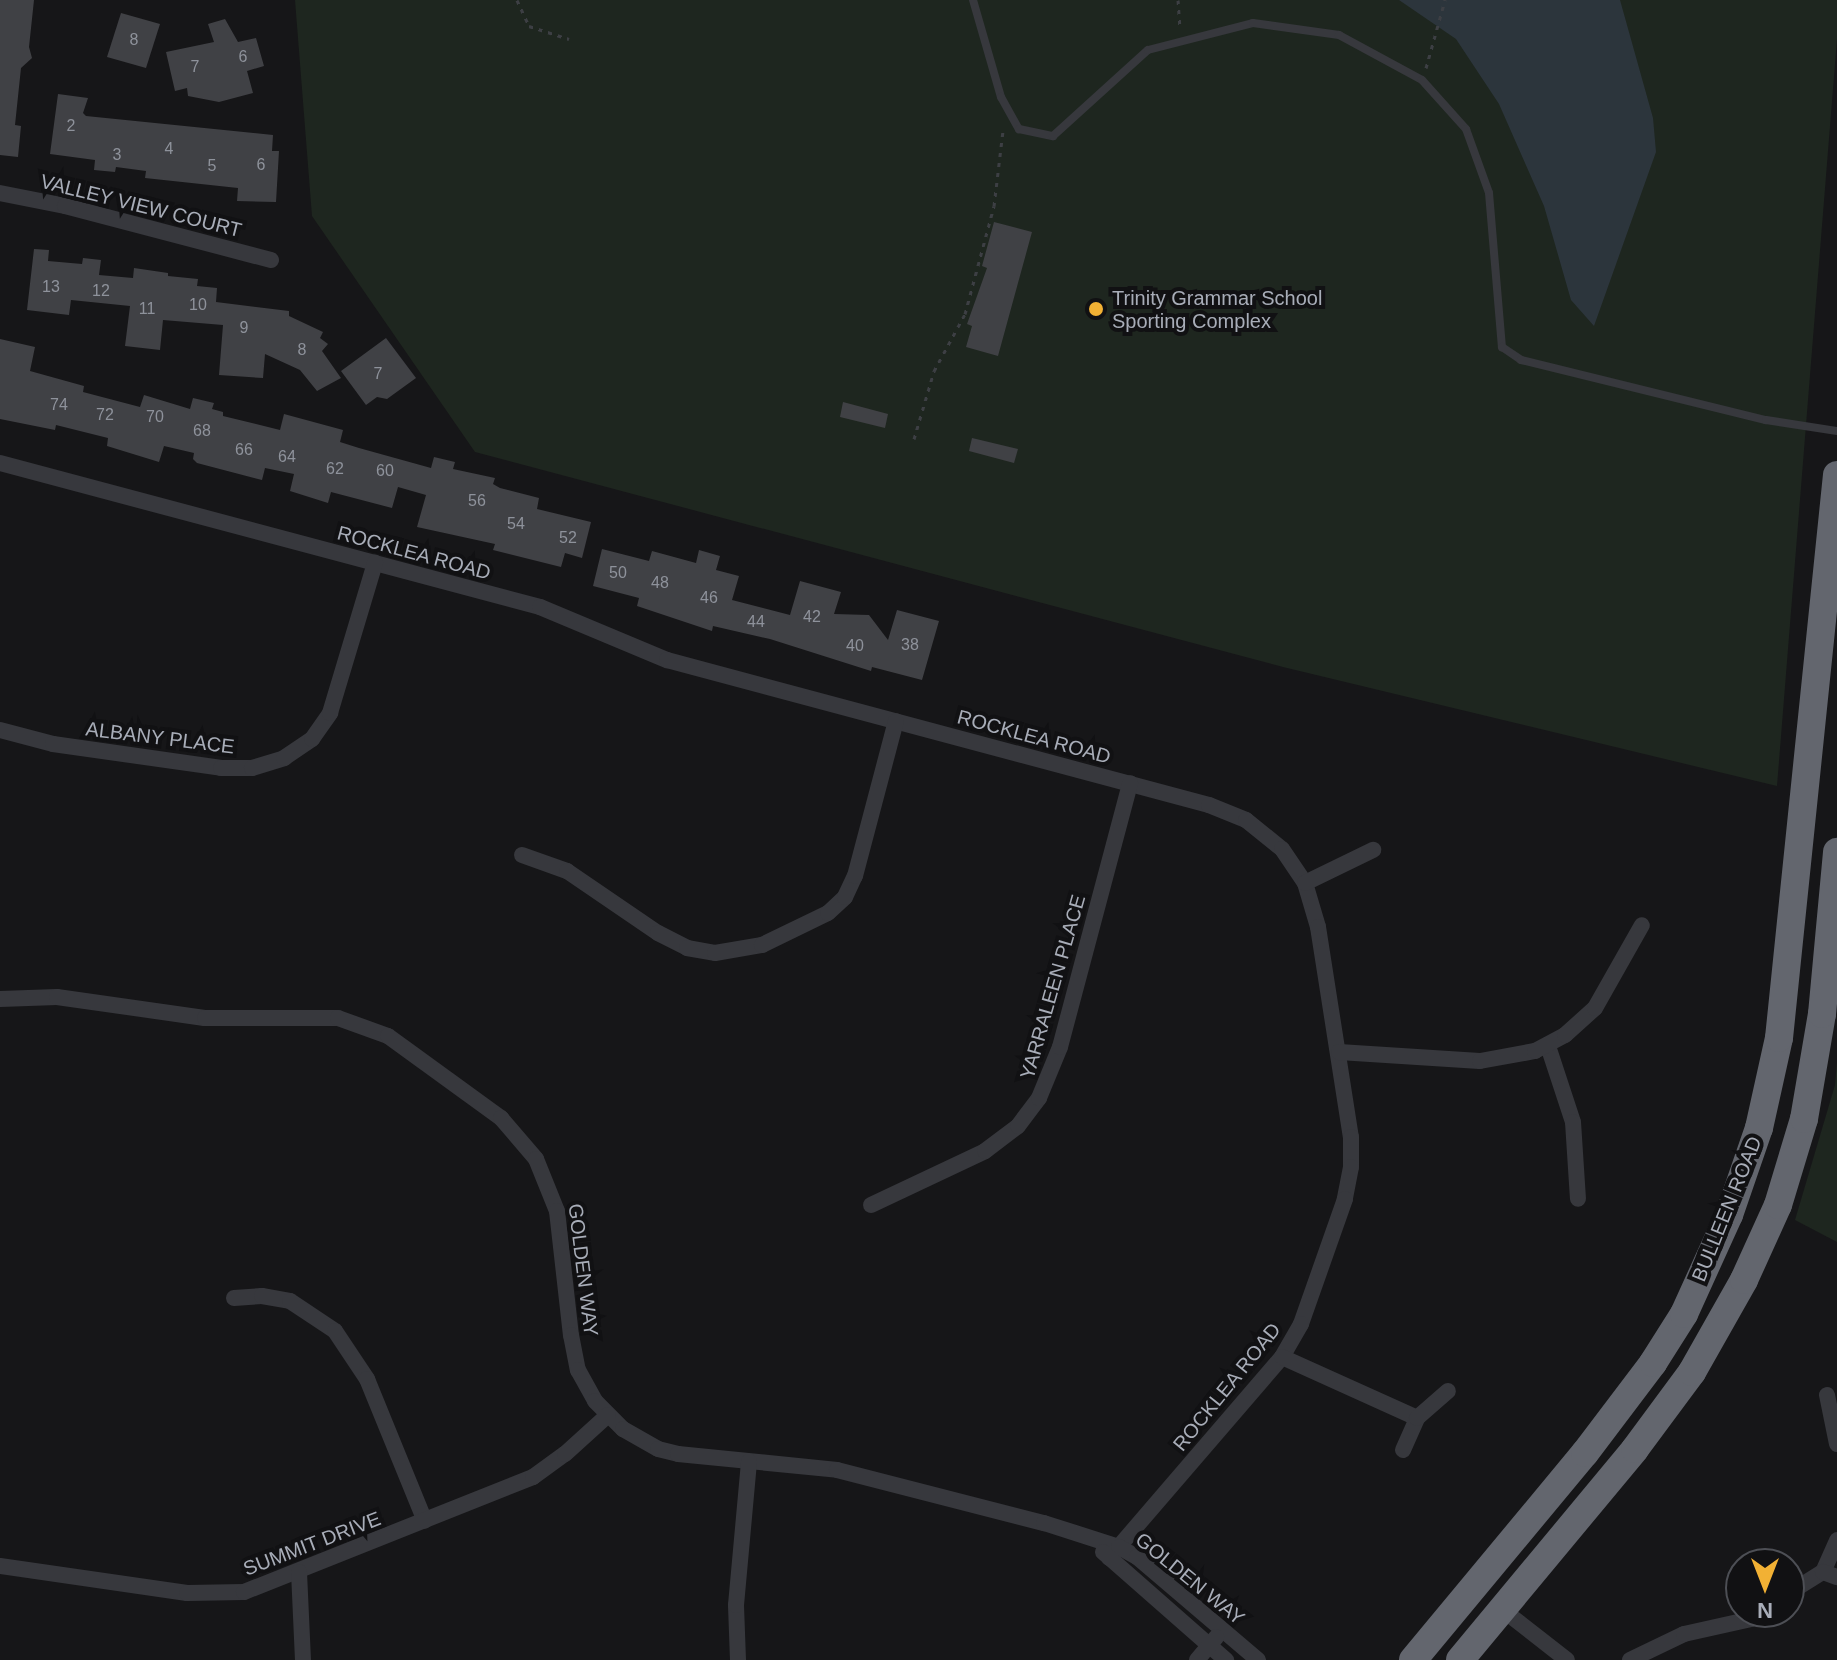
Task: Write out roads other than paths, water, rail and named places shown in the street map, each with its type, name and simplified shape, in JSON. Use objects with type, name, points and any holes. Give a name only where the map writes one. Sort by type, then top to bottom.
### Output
[{"type":"highway","name":"BULLEEN ROAD","points":[[1413,1660],[1585,1453],[1653,1363],[1684,1314],[1729,1215],[1759,1128],[1779,1038],[1837,475]]},
{"type":"highway","name":"BULLEEN ROAD","points":[[1460,1660],[1616,1472],[1692,1372],[1717,1332],[1778,1205],[1804,1119],[1822,1014],[1837,852]]},
{"type":"highway","points":[[1585,1453],[1609,1441],[1622,1443],[1626,1455],[1616,1472]]},
{"type":"street","name":"VALLEY VIEW COURT","points":[[0,193],[65,206],[271,260]]},
{"type":"street","name":"ROCKLEA ROAD","points":[[0,463],[540,607],[648,655],[1209,805],[1246,820],[1282,849],[1305,883],[1318,927],[1351,1137],[1349,1184],[1314,1292],[1282,1357],[1114,1552]]},
{"type":"street","name":"ALBANY PLACE","points":[[0,730],[53,744],[221,768],[252,768],[284,758],[312,739],[330,713],[375,563]]},
{"type":"street","points":[[522,855],[567,871],[658,933],[687,948],[715,953],[762,945],[828,913],[850,888],[896,721]]},
{"type":"street","name":"YARRALEEN PLACE","points":[[871,1205],[1003,1139],[1030,1112],[1047,1085],[1130,783]]},
{"type":"street","points":[[1305,883],[1373,850]]},
{"type":"street","points":[[1339,1052],[1480,1061],[1523,1056],[1548,1046],[1595,1008],[1642,925]]},
{"type":"street","name":"GOLDEN WAY","points":[[0,999],[57,997],[205,1018],[338,1018],[371,1027],[403,1045],[501,1118],[525,1143],[545,1174],[560,1230],[574,1355],[586,1386],[623,1429],[658,1449],[678,1454],[837,1470],[1044,1523],[1091,1539],[1114,1552],[1226,1660]]},
{"type":"street","points":[[1548,1046],[1573,1122],[1578,1199]]},
{"type":"street","points":[[234,1298],[262,1296],[290,1301],[320,1318],[342,1340],[367,1379],[425,1521]]},
{"type":"street","points":[[1282,1357],[1417,1418]]},
{"type":"street","points":[[1403,1450],[1417,1418],[1448,1391]]},
{"type":"street","points":[[1827,1395],[1837,1444]]},
{"type":"street","name":"SUMMIT DRIVE","points":[[0,1566],[208,1595],[244,1592],[533,1477],[565,1454],[608,1415]]},
{"type":"street","points":[[738,1660],[736,1605],[749,1462]]},
{"type":"street","points":[[1805,1586],[1830,1575],[1837,1540]]},
{"type":"street","name":"GOLDEN WAY","points":[[1114,1552],[1137,1557],[1258,1660]]},
{"type":"street","points":[[299,1572],[303,1660]]},
{"type":"street","points":[[1503,1610],[1567,1660]]},
{"type":"street","points":[[1630,1660],[1684,1634],[1725,1625]]},
{"type":"street","points":[[1197,1660],[1223,1630]]},
{"type":"lane","points":[[973,0],[1001,97],[1019,129],[1053,136],[1148,50],[1253,23],[1339,35],[1422,80],[1466,129],[1489,193],[1502,347],[1521,360],[1766,420],[1837,431]]},
{"type":"place","name":"Trinity Grammar School Sporting Complex","points":[[1096,309]]}]
